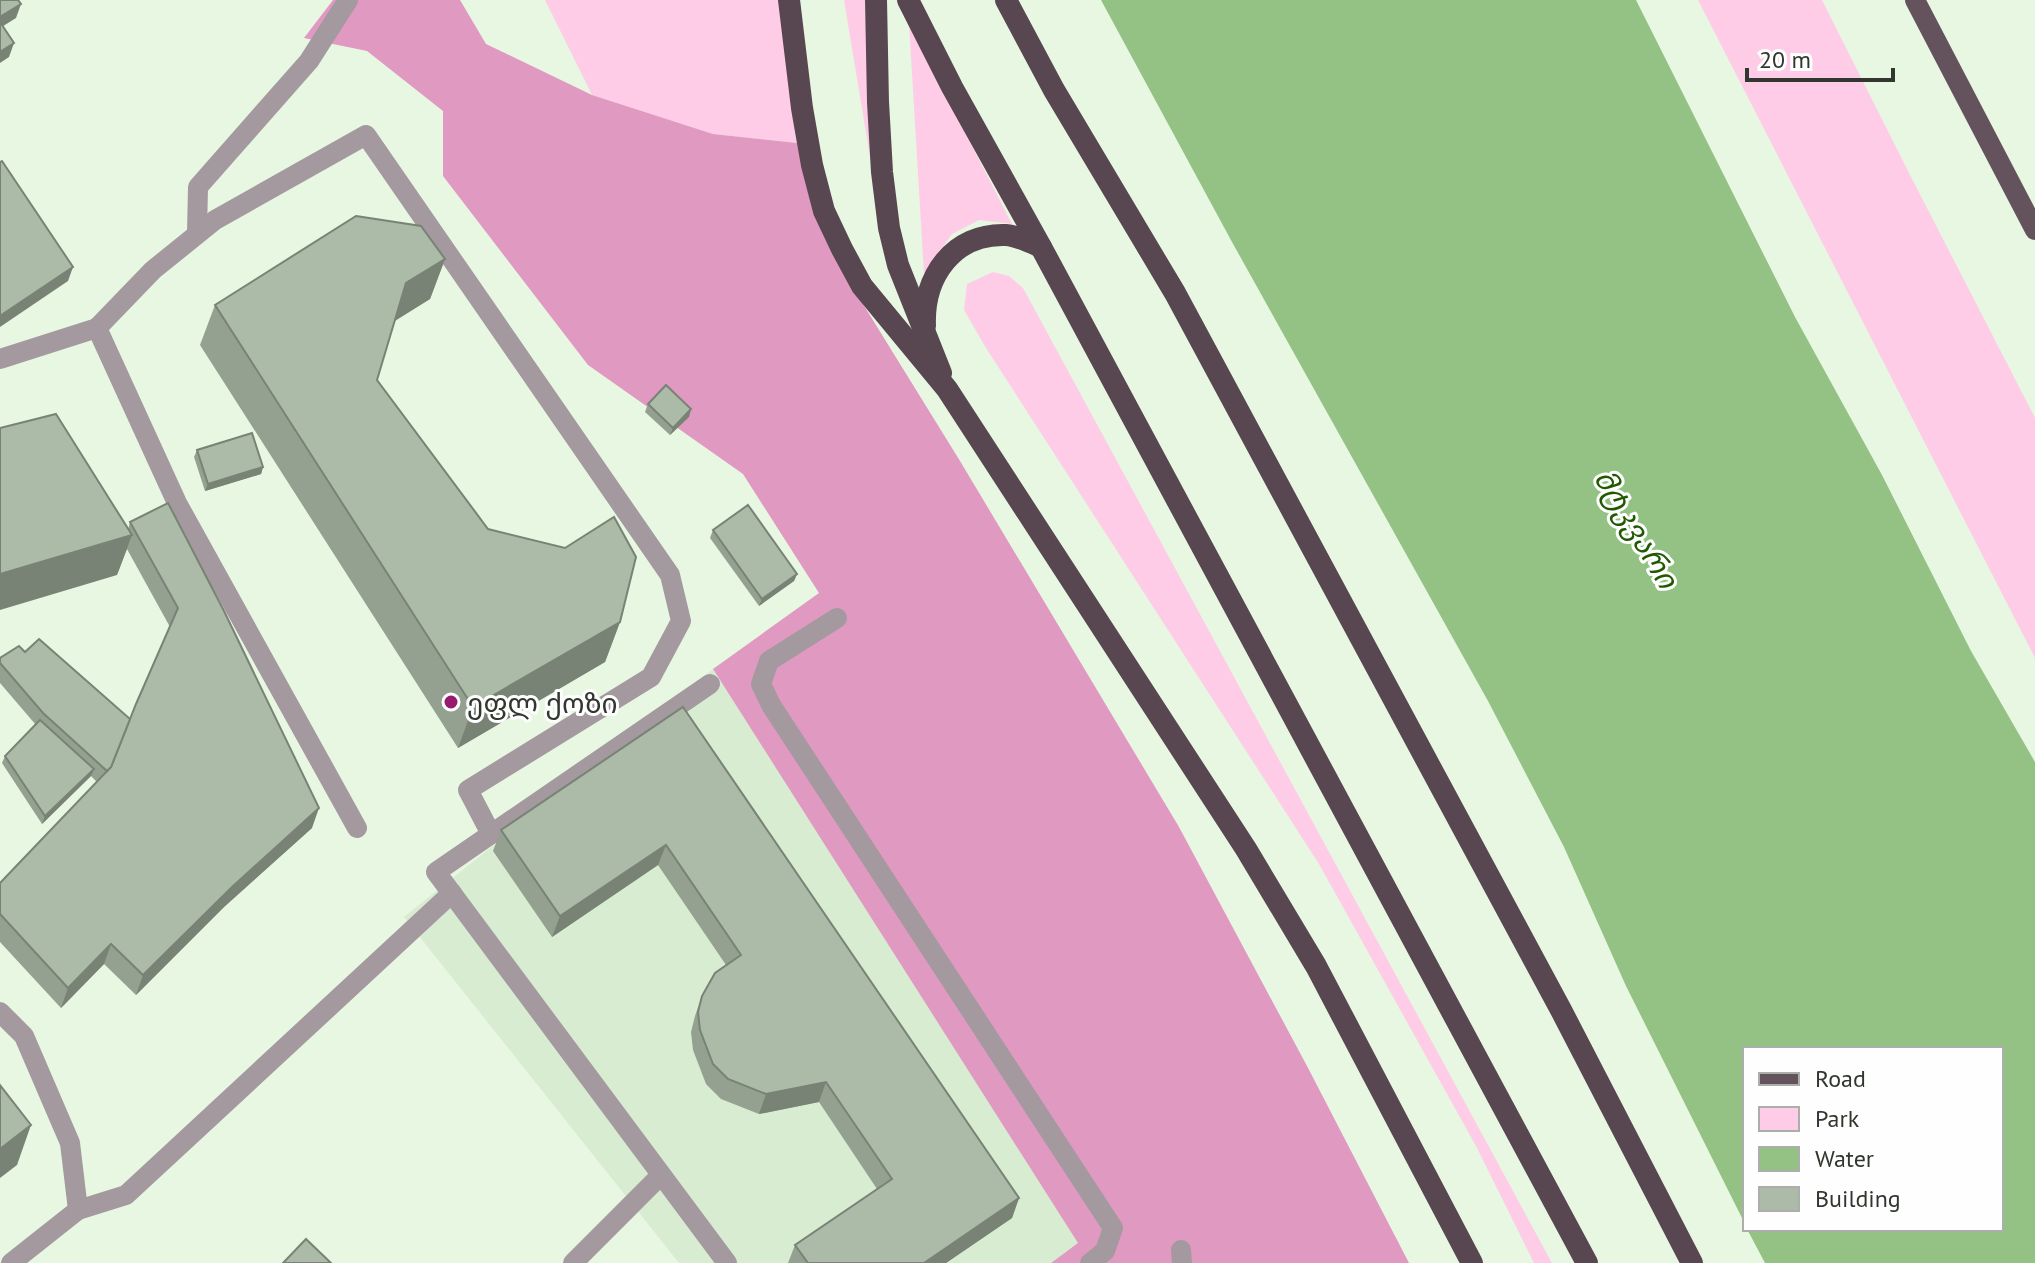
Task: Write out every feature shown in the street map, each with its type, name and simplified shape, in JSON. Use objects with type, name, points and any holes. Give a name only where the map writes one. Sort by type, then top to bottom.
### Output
[{"type":"highway","points":[[789,0],[812,165],[824,211],[862,286],[947,389],[1246,849],[1316,966],[1472,1263]]},
{"type":"highway","points":[[876,0],[878,102],[889,228],[898,265],[947,389]]},
{"type":"highway","points":[[908,0],[952,87],[1587,1263]]},
{"type":"highway","points":[[1006,0],[1054,90],[1175,293],[1561,1010],[1692,1263]]},
{"type":"highway","points":[[926,335],[924,308],[930,286],[941,265],[954,250],[971,241],[1008,235],[1041,247]]},
{"type":"main road","points":[[1915,0],[2035,230]]},
{"type":"street","points":[[197,233],[198,187],[309,61],[348,0]]},
{"type":"street","points":[[0,359],[97,328],[153,270],[215,220],[366,135],[670,575],[681,621],[651,677],[468,790],[491,834]]},
{"type":"street","points":[[97,328],[177,503],[357,828]]},
{"type":"street","points":[[837,618],[769,661],[761,684],[771,705],[1113,1228],[1105,1251],[1090,1263]]},
{"type":"street","points":[[710,684],[436,872],[727,1263]]},
{"type":"street","points":[[11,1263],[78,1210],[126,1195],[452,893]]},
{"type":"street","points":[[0,1012],[24,1036],[70,1143],[78,1210]]},
{"type":"street","points":[[573,1263],[661,1175]]},
{"type":"shaded area","points":[[333,0],[460,0],[486,44],[592,95],[713,134],[816,145],[858,296],[1179,827],[1409,1263],[1051,1263],[1078,1243],[713,669],[819,593],[743,474],[588,365],[443,176],[443,111],[367,51],[304,38]]},
{"type":"shaded area","points":[[713,669],[1079,1243],[1051,1263],[679,1263],[404,917]]},
{"type":"green space","points":[[545,0],[794,0],[816,145],[713,134],[592,95]]},
{"type":"green space","points":[[844,0],[865,0],[871,163]]},
{"type":"green space","points":[[1698,0],[1822,0],[2035,418],[2035,658]]},
{"type":"green space","points":[[909,23],[1012,224],[979,220],[952,234],[924,274]]},
{"type":"green space","points":[[993,272],[1009,276],[1023,288],[1552,1263],[1534,1263],[1476,1146],[1319,864],[964,310],[967,284]]},
{"type":"water","name":"მტკვარი","points":[[1101,0],[1636,0],[1795,317],[1882,475],[1971,651],[2035,762],[2035,1263],[1765,1263],[1748,1231],[2003,1231],[2003,1047],[1743,1047],[1743,1220],[1626,986],[1564,847],[1488,701]]},
{"type":"building","points":[[0,0],[18,0],[21,4],[0,17]]},
{"type":"building","points":[[0,22],[14,43],[0,52]]},
{"type":"building","points":[[0,162],[73,267],[0,316]]},
{"type":"building","points":[[356,216],[421,226],[445,259],[406,283],[377,380],[488,529],[565,548],[614,517],[636,557],[620,622],[473,707],[215,305]]},
{"type":"building","points":[[666,385],[691,409],[673,428],[648,404]]},
{"type":"building","points":[[56,414],[132,535],[0,574],[0,428]]},
{"type":"building","points":[[252,433],[263,467],[208,484],[197,450]]},
{"type":"building","points":[[168,503],[319,808],[232,887],[143,975],[111,944],[68,988],[0,914],[0,883],[111,767],[178,608],[130,522]]},
{"type":"building","points":[[748,505],[797,574],[762,599],[713,530]]},
{"type":"building","points":[[39,639],[130,719],[107,771],[43,713],[0,663],[0,658],[19,646],[25,652]]},
{"type":"building","points":[[683,707],[1019,1198],[924,1263],[808,1263],[795,1245],[892,1179],[826,1082],[766,1094],[728,1079],[713,1064],[700,1030],[698,1012],[702,996],[715,973],[741,955],[666,845],[560,916],[501,830]]},
{"type":"building","points":[[40,720],[94,769],[45,816],[5,756]]},
{"type":"building","points":[[0,1085],[31,1125],[0,1149]]},
{"type":"building","points":[[306,1239],[331,1263],[283,1263]]},
{"type":"place","name":"ეფლ ქოზი","points":[[451,702]]}]
